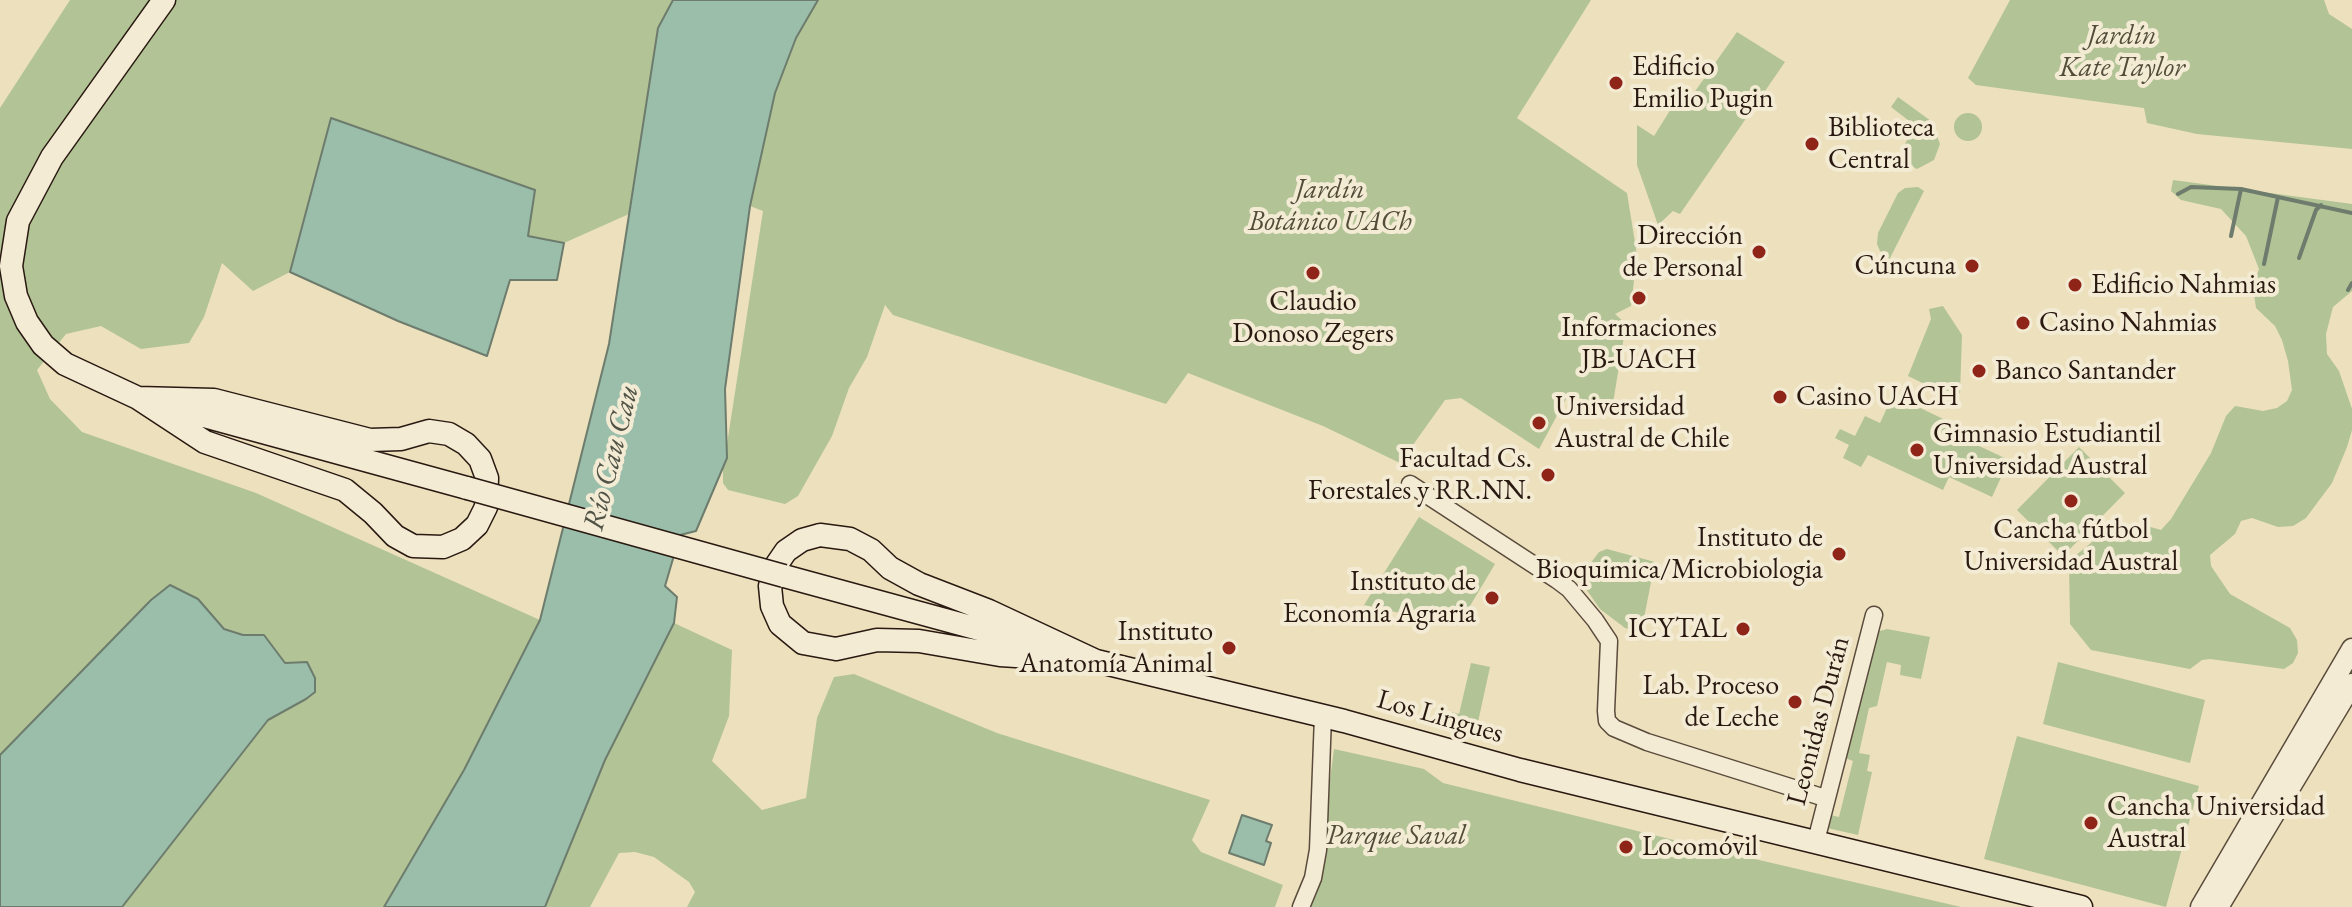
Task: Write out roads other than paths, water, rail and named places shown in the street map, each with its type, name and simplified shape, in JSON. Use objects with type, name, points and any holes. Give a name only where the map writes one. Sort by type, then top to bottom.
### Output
[{"type":"main road","points":[[138,398],[214,400],[370,440],[401,439],[429,431],[449,434],[466,444],[484,468],[489,487],[486,507],[470,533],[452,544],[433,548],[413,546],[395,536],[345,490],[205,442],[138,398],[65,364],[34,334],[20,309],[12,281],[7,233],[52,157],[164,0]]},
{"type":"main road","name":"Los Lingues","points":[[138,398],[1096,661],[1323,716],[1520,770],[2081,907]]},
{"type":"main road","points":[[820,535],[839,536],[861,544],[890,568],[919,584],[989,611],[1096,661],[1000,655],[919,641],[877,640],[836,649],[812,646],[794,638],[780,624],[772,606],[772,576],[786,551],[802,540],[820,535]]},
{"type":"street","points":[[1410,484],[1557,580],[1569,589],[1595,620],[1609,641],[1606,711],[1607,721],[1614,728],[1647,742],[1825,798]]},
{"type":"street","name":"Leonidas Durán","points":[[1816,841],[1874,615]]},
{"type":"street","points":[[2218,907],[2345,693],[2352,649]]},
{"type":"street","points":[[2201,907],[2345,693]]},
{"type":"street","points":[[1301,907],[1313,878],[1318,850],[1323,716]]},
{"type":"water","name":"Río Cau Cau","points":[[673,0],[818,0],[796,38],[775,93],[750,206],[725,389],[727,458],[696,531],[680,535],[665,586],[677,597],[674,623],[605,760],[545,907],[384,907],[464,770],[540,620],[609,344],[658,28]]},
{"type":"water","points":[[331,118],[535,190],[528,236],[564,243],[557,280],[510,280],[487,356],[398,321],[290,272]]},
{"type":"water","points":[[170,585],[198,599],[224,629],[243,635],[264,635],[285,663],[307,662],[315,678],[315,692],[268,720],[122,907],[0,907],[0,755],[151,600]]},
{"type":"water","points":[[1242,815],[1272,825],[1266,841],[1271,843],[1264,865],[1229,853]]},
{"type":"waterway","points":[[2178,194],[2191,187],[2241,189],[2352,213]]},
{"type":"waterway","points":[[2231,236],[2241,189]]},
{"type":"waterway","points":[[2264,264],[2278,197]]},
{"type":"waterway","points":[[2299,258],[2316,210],[2321,205]]},
{"type":"waterway","points":[[2348,290],[2352,283]]},
{"type":"place","name":"Edificio Emilio Pugin","points":[[1616,83]]},
{"type":"place","name":"Biblioteca Central","points":[[1812,144]]},
{"type":"place","name":"Dirección de Personal","points":[[1759,252]]},
{"type":"place","name":"Cúncuna","points":[[1972,266]]},
{"type":"place","name":"Claudio Donoso Zegers","points":[[1313,273]]},
{"type":"place","name":"Edificio Nahmias","points":[[2075,285]]},
{"type":"place","name":"Informaciones JB-UACH","points":[[1639,298]]},
{"type":"place","name":"Casino Nahmias","points":[[2023,323]]},
{"type":"place","name":"Banco Santander","points":[[1979,371]]},
{"type":"place","name":"Casino UACH","points":[[1780,397]]},
{"type":"place","name":"Universidad Austral de Chile","points":[[1539,423]]},
{"type":"place","name":"Gimnasio Estudiantil Universidad Austral","points":[[1917,450]]},
{"type":"place","name":"Facultad Cs. Forestales y RR.NN.","points":[[1548,475]]},
{"type":"place","name":"Cancha fútbol Universidad Austral","points":[[2071,501]]},
{"type":"place","name":"Instituto de Bioquimica/Microbiologia","points":[[1839,554]]},
{"type":"place","name":"Instituto de Economía Agraria","points":[[1492,598]]},
{"type":"place","name":"ICYTAL","points":[[1743,629]]},
{"type":"place","name":"Instituto Anatomía Animal","points":[[1229,648]]},
{"type":"place","name":"Lab. Proceso de Leche","points":[[1795,702]]},
{"type":"place","name":"Cancha Universidad Austral","points":[[2091,823]]},
{"type":"place","name":"Locomóvil","points":[[1626,847]]},
{"type":"park label","name":"Jardín Kate Taylor","points":[[2122,52]]},
{"type":"park label","name":"Jardín Botánico UACh","points":[[1330,206]]},
{"type":"park label","name":"Parque Saval","points":[[1396,836]]}]
